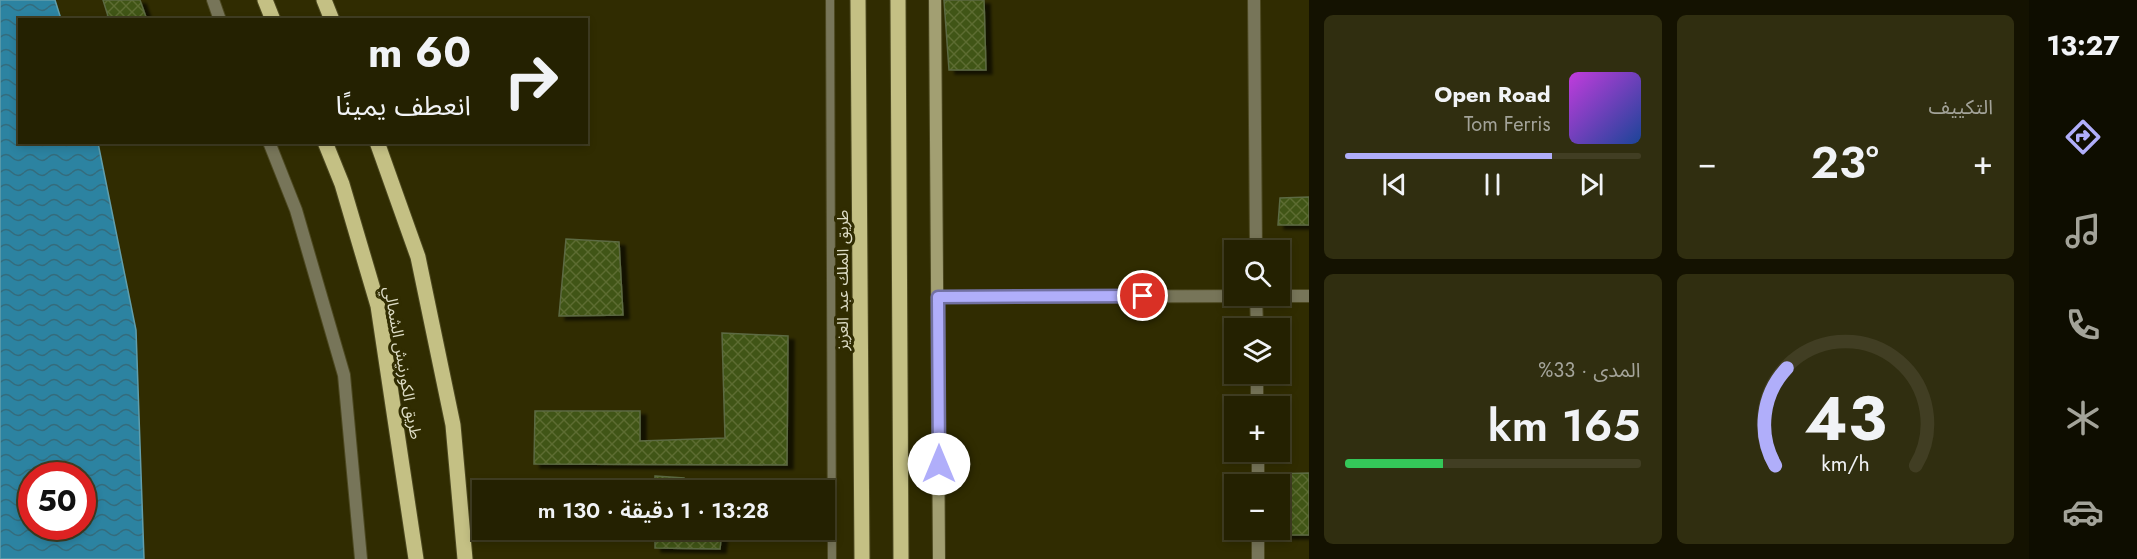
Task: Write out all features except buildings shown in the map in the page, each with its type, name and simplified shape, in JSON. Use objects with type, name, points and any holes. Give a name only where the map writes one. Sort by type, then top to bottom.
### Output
[{"type":"main road","points":[[265,0],[272,18]]},
{"type":"main road","points":[[324,0],[331,18]]},
{"type":"main road","name":"طريق الملك عبد العزيز","points":[[858,0],[862,559]]},
{"type":"main road","points":[[898,0],[902,559]]},
{"type":"main road","points":[[935,0],[939,559]]},
{"type":"main road","name":"طريق الكورنيش الشمالي","points":[[326,144],[342,184],[378,306],[416,559]]},
{"type":"main road","name":"طريق الكورنيش الشمالي","points":[[378,144],[417,257],[439,358],[453,425],[465,559]]},
{"type":"street","points":[[213,0],[219,18]]},
{"type":"street","points":[[1254,0],[1256,240]]},
{"type":"street","points":[[270,144],[296,210],[344,375],[361,559]]},
{"type":"street","points":[[938,297],[1224,296]]},
{"type":"street","points":[[1290,296],[1309,296]]},
{"type":"street","points":[[1258,540],[1258,559]]},
{"type":"lane","points":[[830,0],[832,559]]},
{"type":"water","points":[[0,0],[55,0],[61,18],[18,18],[18,144],[98,144],[136,330],[144,559],[0,559]]},
{"type":"route","points":[[939,464],[938,297],[1143,296]]}]
